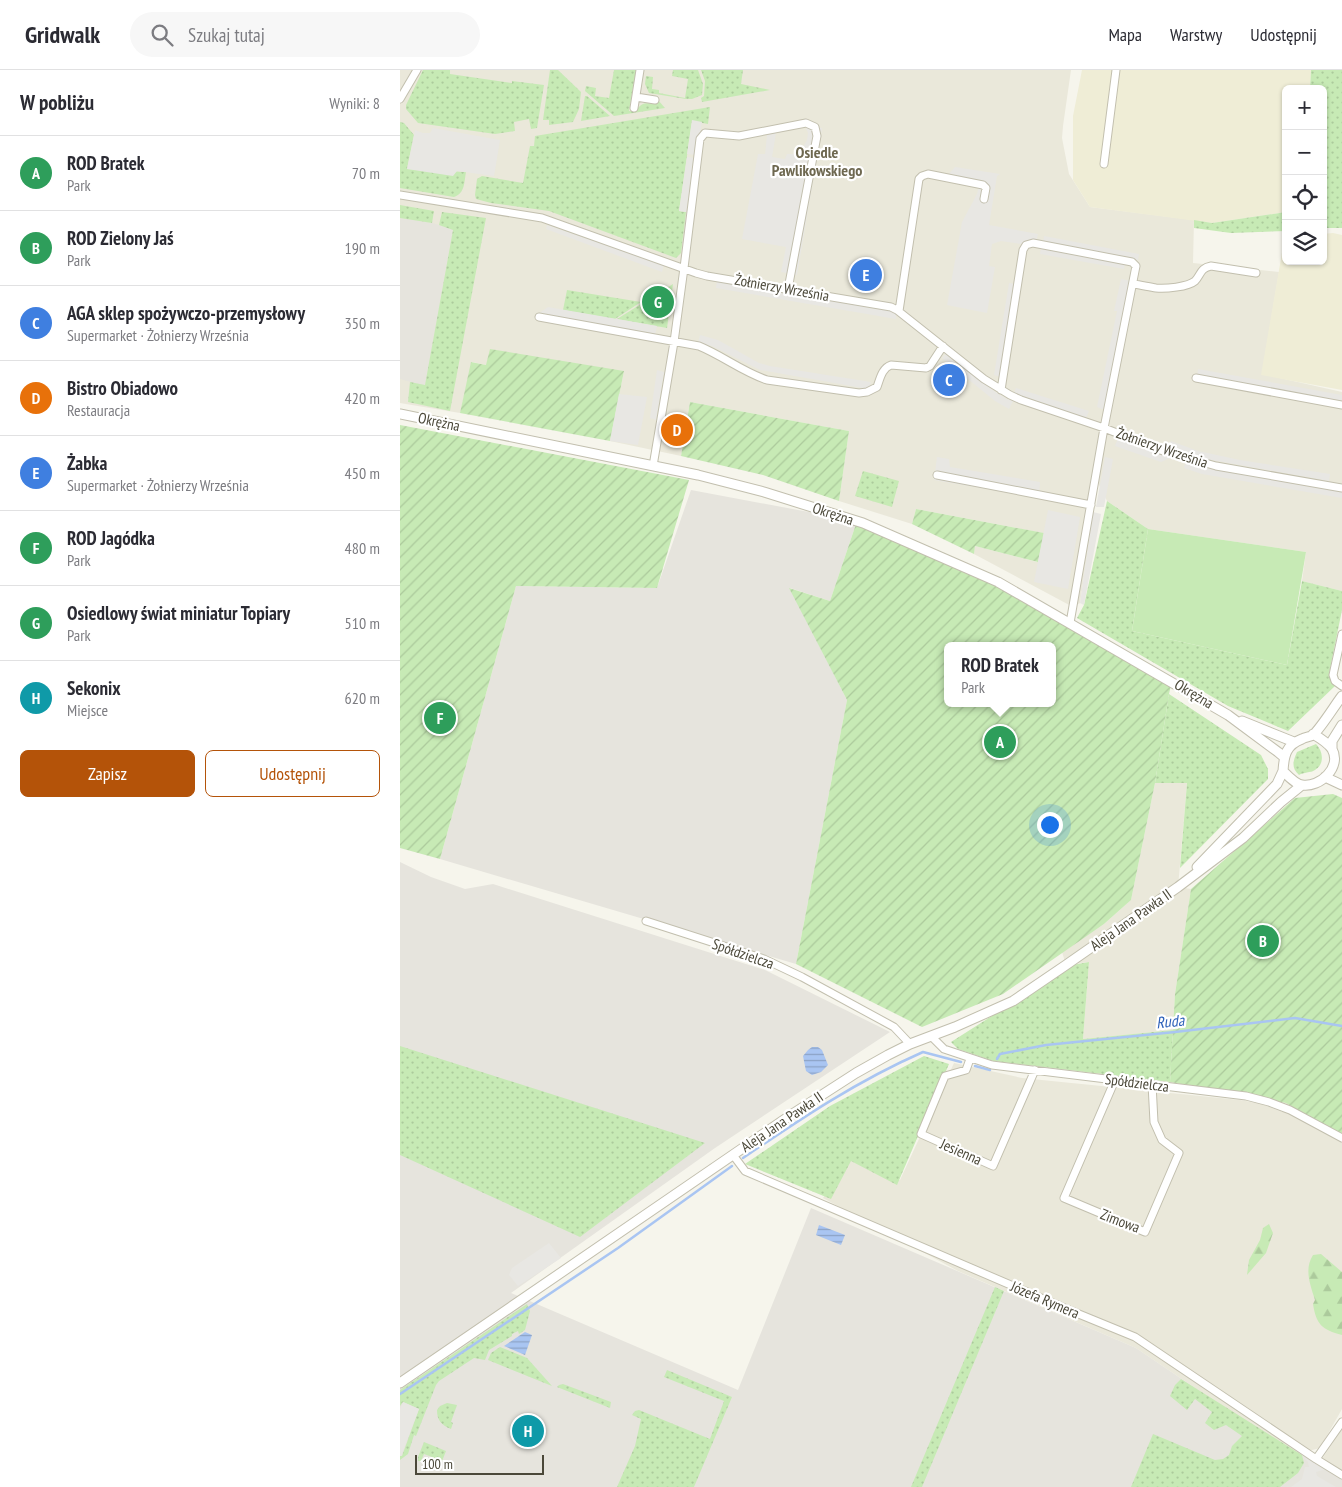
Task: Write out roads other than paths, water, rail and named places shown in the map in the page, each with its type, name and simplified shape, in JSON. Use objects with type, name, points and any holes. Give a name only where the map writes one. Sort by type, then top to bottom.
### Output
[{"type":"street","points":[[400,98],[417,70]]},
{"type":"street","points":[[634,108],[640,70]]},
{"type":"street","points":[[1104,164],[1116,70]]},
{"type":"street","points":[[636,97],[655,100]]},
{"type":"street","points":[[652,466],[674,342],[700,139],[705,133],[739,136],[806,123],[815,127],[817,136],[788,289]]},
{"type":"street","points":[[899,311],[919,180],[922,176],[928,174],[983,185],[986,188],[984,200]]},
{"type":"street","name":"Żołnierzy Września","points":[[400,196],[542,218],[707,276],[891,307],[899,311],[984,378],[1001,390],[1021,400],[1104,428],[1163,451],[1216,466],[1342,488]]},
{"type":"street","points":[[1001,390],[1023,250],[1026,245],[1032,243],[1132,262],[1136,266],[1104,428],[1070,623]]},
{"type":"street","points":[[1133,284],[1156,288],[1190,284],[1196,280],[1201,270],[1211,266],[1256,273]]},
{"type":"street","points":[[540,317],[699,346],[714,352],[753,375],[767,380],[859,393],[867,392],[877,387],[883,370],[887,366],[926,368],[930,366],[943,346]]},
{"type":"street","points":[[1196,378],[1342,405]]},
{"type":"street","name":"Okrężna","points":[[400,414],[698,476],[764,492],[857,521],[998,582],[1228,715],[1284,757]]},
{"type":"street","points":[[937,476],[1091,506]]},
{"type":"street","points":[[1342,634],[1333,675],[1342,686]]},
{"type":"street","points":[[1313,734],[1324,740],[1332,749],[1335,756],[1334,763],[1331,771],[1325,778],[1314,784],[1302,785],[1284,771],[1284,757],[1288,748],[1294,742],[1313,734],[1342,696]]},
{"type":"street","name":"Okrężna","points":[[1228,715],[1294,742]]},
{"type":"street","points":[[1332,749],[1332,741],[1342,725]]},
{"type":"street","points":[[1334,763],[1342,770]]},
{"type":"street","name":"Aleja Jana Pawła II","points":[[1178,887],[1277,784],[1284,771]]},
{"type":"street","points":[[1325,778],[1342,785]]},
{"type":"street","name":"Aleja Jana Pawła II","points":[[400,1383],[794,1113],[856,1073],[910,1044],[956,1027],[1013,1001],[1178,887],[1243,838],[1302,785]]},
{"type":"street","name":"Spółdzielcza","points":[[646,921],[770,962],[894,1027],[910,1044]]},
{"type":"street","name":"Spółdzielcza","points":[[931,1036],[944,1049],[992,1065],[1246,1096],[1290,1110],[1342,1138]]},
{"type":"street","name":"Jesienna","points":[[970,1059],[966,1070],[945,1076],[921,1134],[993,1166],[1035,1070]]},
{"type":"street","name":"Zimowa","points":[[1115,1080],[1064,1198],[1145,1232],[1179,1153],[1162,1140],[1154,1122],[1152,1084]]},
{"type":"street","name":"Józefa Rymera","points":[[733,1155],[745,1171],[1135,1337],[1342,1475]]},
{"type":"street","points":[[1316,1459],[1342,1422]]},
{"type":"water","points":[[812,1047],[818,1047],[822,1050],[828,1065],[821,1072],[812,1075],[806,1071],[803,1056]]},
{"type":"water","points":[[819,1225],[845,1235],[841,1245],[816,1235]]},
{"type":"water","points":[[525,1332],[532,1335],[525,1355],[504,1346]]},
{"type":"waterway","name":"Ruda","points":[[997,1059],[1000,1054],[1046,1045],[1295,1018],[1342,1026]]},
{"type":"waterway","points":[[743,1158],[808,1115],[875,1075],[923,1052],[961,1062]]},
{"type":"waterway","points":[[975,1066],[990,1070]]},
{"type":"waterway","points":[[400,1394],[618,1248],[732,1166]]},
{"type":"place","name":"Żabka","points":[[866,275]]},
{"type":"place","name":"Osiedlowy świat miniatur Topiary","points":[[658,302]]},
{"type":"place","name":"AGA sklep spożywczo-przemysłowy","points":[[949,380]]},
{"type":"place","name":"Bistro Obiadowo","points":[[677,430]]},
{"type":"place","name":"ROD Jagódka","points":[[440,718]]},
{"type":"place","name":"ROD Bratek","points":[[1000,742]]},
{"type":"place","name":"ROD Zielony Jaś","points":[[1263,941]]},
{"type":"place","name":"Sekonix","points":[[528,1431]]},
{"type":"district","name":"Osiedle Pawlikowskiego","points":[[817,161]]}]
